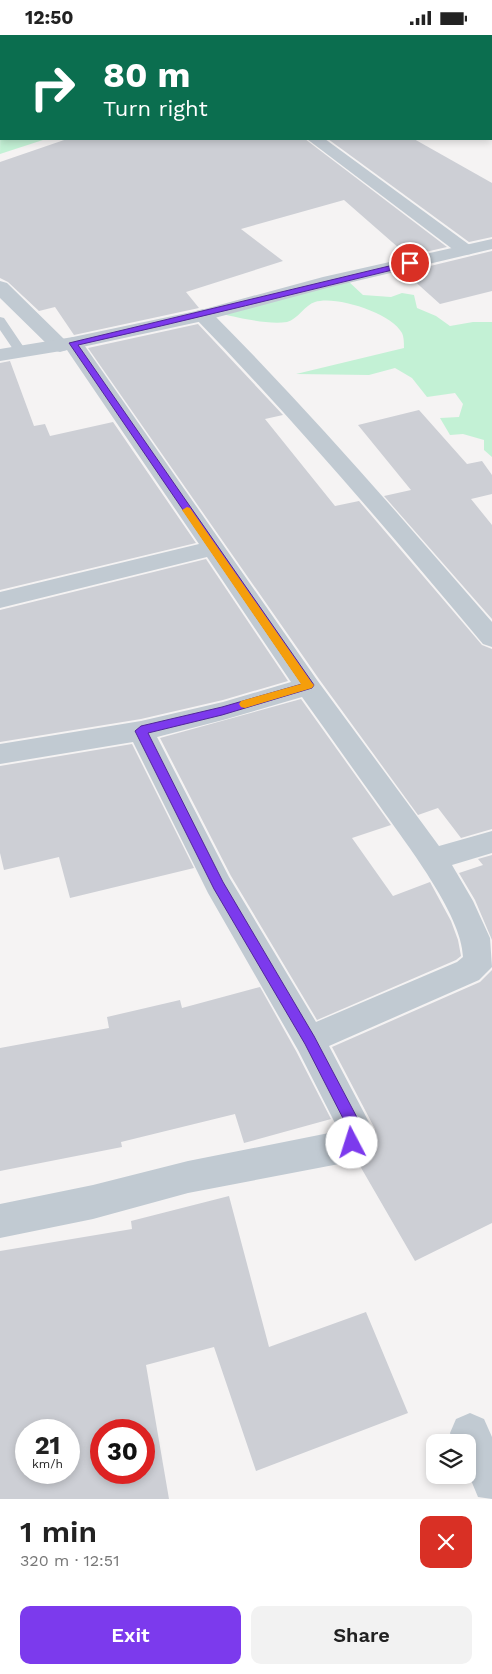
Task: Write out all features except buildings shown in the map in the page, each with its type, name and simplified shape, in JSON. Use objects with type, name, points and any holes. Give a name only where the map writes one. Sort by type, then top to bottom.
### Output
[{"type":"street","points":[[316,140],[465,251]]},
{"type":"street","points":[[0,355],[66,345],[203,315],[323,283],[492,244]]},
{"type":"street","points":[[0,287],[66,345],[213,548],[308,685],[433,859],[465,914],[480,951],[479,962],[468,971],[310,1040]]},
{"type":"street","points":[[203,315],[255,368],[348,470],[492,638]]},
{"type":"street","points":[[0,600],[213,548]]},
{"type":"street","points":[[0,754],[141,731],[222,711],[308,685]]},
{"type":"street","points":[[0,1221],[93,1202],[188,1177],[339,1148],[352,1143],[356,1130],[310,1040],[218,885],[141,731]]},
{"type":"street","points":[[433,859],[492,843]]},
{"type":"street","points":[[470,1433],[492,1483]]},
{"type":"lane","points":[[0,321],[21,352]]},
{"type":"green space","points":[[0,140],[43,140],[0,154]]},
{"type":"green space","points":[[348,281],[363,295],[391,297],[402,293],[414,295],[417,308],[436,316],[450,326],[473,322],[492,322],[492,457],[484,450],[484,440],[463,434],[450,435],[440,418],[459,417],[463,404],[455,393],[427,397],[412,378],[395,368],[369,375],[296,374],[404,348],[402,333],[387,319],[362,307],[336,301],[315,302],[295,318],[280,323],[263,322],[222,314]]},
{"type":"slow traffic","points":[[187,510],[308,685],[245,704]]},
{"type":"route","points":[[352,1143],[356,1130],[310,1040],[218,885],[141,731],[222,711],[308,685],[73,343],[203,315],[323,283],[410,263]]}]
